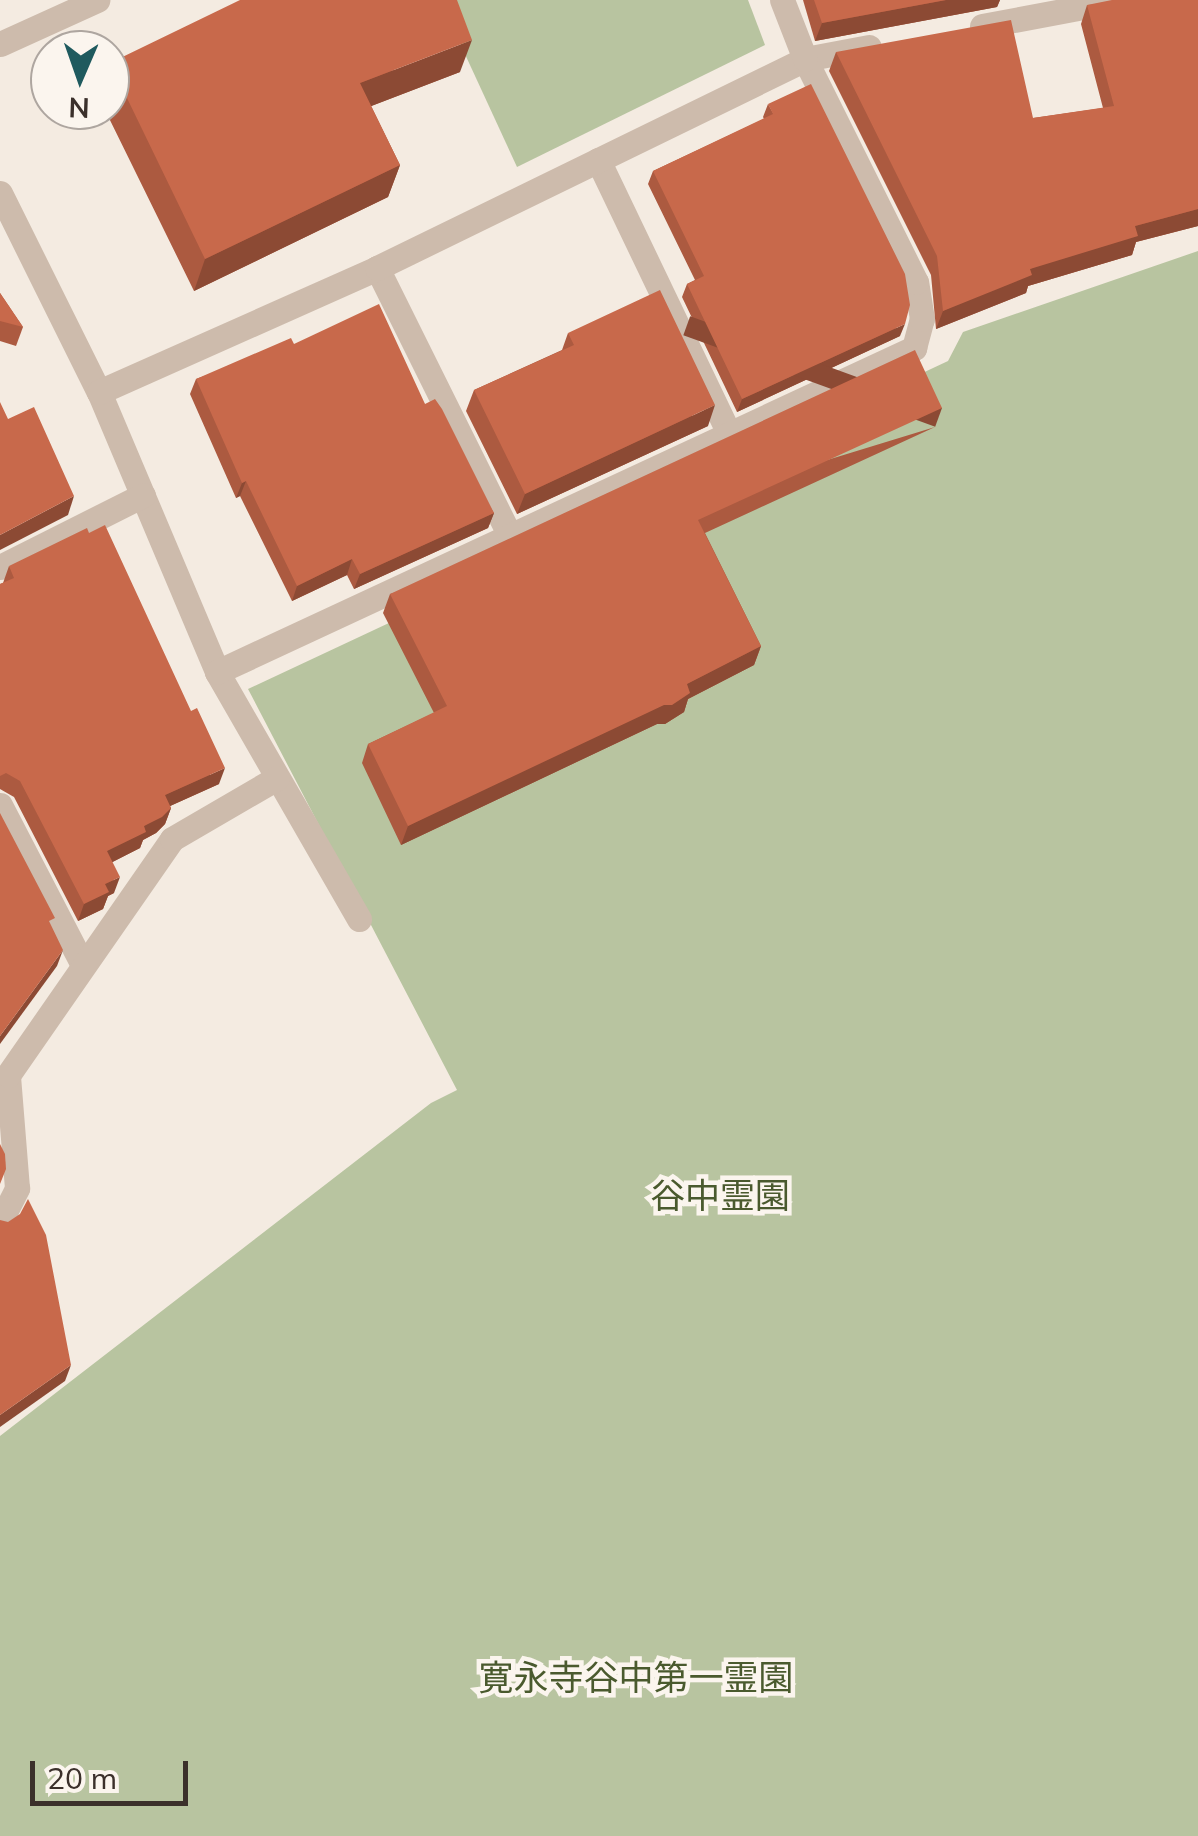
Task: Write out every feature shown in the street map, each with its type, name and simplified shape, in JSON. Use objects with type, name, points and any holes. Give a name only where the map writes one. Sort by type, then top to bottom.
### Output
[{"type":"street","points":[[0,44],[97,0]]},
{"type":"street","points":[[217,672],[914,348],[922,319],[916,282],[804,60],[782,0]]},
{"type":"street","points":[[954,32],[1121,0]]},
{"type":"street","points":[[99,392],[378,268],[804,60],[898,42]]},
{"type":"street","points":[[598,160],[730,435]]},
{"type":"street","points":[[0,193],[99,392],[217,672],[359,919]]},
{"type":"street","points":[[378,268],[510,536]]},
{"type":"street","points":[[0,567],[143,494]]},
{"type":"street","points":[[0,1222],[17,1188],[8,1074],[172,840],[277,778]]},
{"type":"street","points":[[0,804],[83,964]]},
{"type":"green space","points":[[440,0],[748,0],[765,45],[517,167]]},
{"type":"green space","name":"谷中霊園","points":[[1198,251],[1198,1836],[0,1836],[0,1436],[431,1103],[457,1090],[248,689],[948,361],[963,332]]},
{"type":"building","points":[[240,0],[457,0],[472,40],[360,83],[400,165],[205,259],[130,104],[130,53]]},
{"type":"building","points":[[814,0],[946,0],[822,23]]},
{"type":"building","points":[[1112,0],[1198,0],[1198,209],[1135,226],[1138,236],[1030,269],[1032,275],[943,311],[937,256],[836,52],[1011,20],[1033,118],[1114,106],[1087,5]]},
{"type":"building","points":[[811,84],[905,274],[910,305],[905,324],[742,399],[687,284],[704,276],[653,171],[773,114],[768,104]]},
{"type":"building","points":[[660,290],[715,405],[525,494],[474,390],[574,345],[568,333]]},
{"type":"building","points":[[0,293],[23,327],[0,321]]},
{"type":"building","points":[[379,304],[425,404],[435,399],[442,409],[494,513],[360,574],[352,559],[297,586],[246,481],[242,483],[196,379],[291,338],[294,344]]},
{"type":"building","points":[[915,350],[942,408],[698,520],[761,646],[687,684],[690,693],[672,705],[664,705],[408,826],[368,744],[447,706],[390,594]]},
{"type":"building","points":[[0,402],[8,419],[34,407],[74,496],[0,535]]},
{"type":"building","points":[[105,525],[191,711],[197,708],[225,768],[165,795],[171,808],[162,817],[144,826],[146,832],[107,851],[120,877],[105,884],[109,892],[84,904],[20,781],[6,773],[0,776],[0,584],[14,578],[9,566],[87,528],[89,533]]},
{"type":"building","points":[[0,813],[55,918],[49,921],[63,950],[0,1036]]},
{"type":"building","points":[[0,1144],[6,1169],[0,1184]]},
{"type":"building","points":[[28,1199],[46,1235],[71,1365],[0,1415],[0,1220],[8,1222],[20,1214]]},
{"type":"park label","name":"寛永寺谷中第一霊園","points":[[636,1677]]}]
